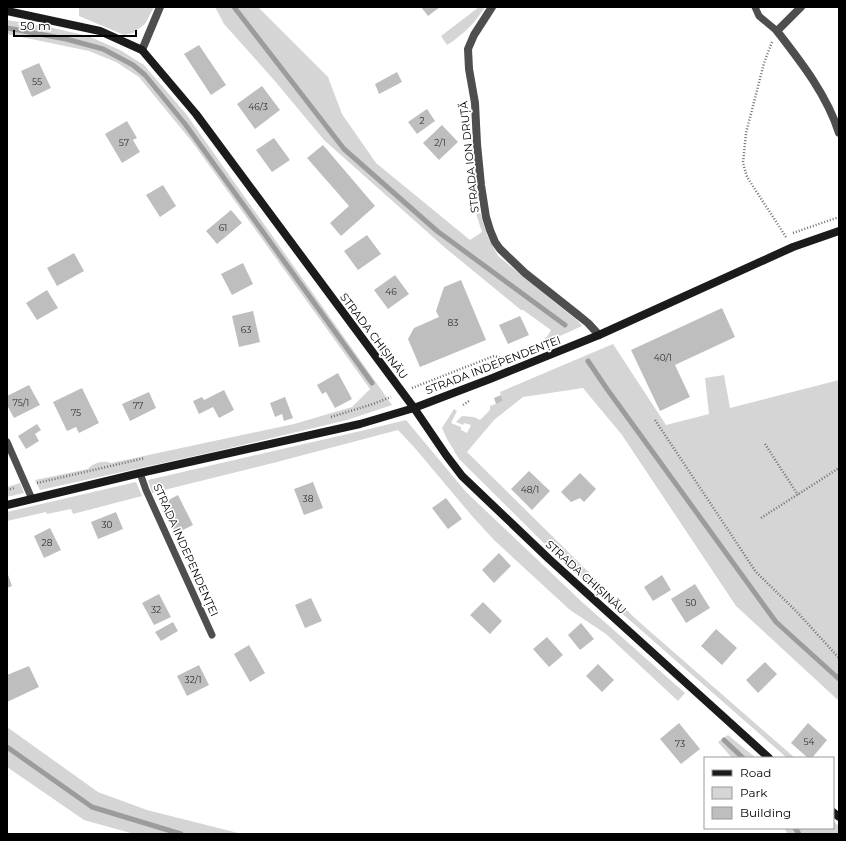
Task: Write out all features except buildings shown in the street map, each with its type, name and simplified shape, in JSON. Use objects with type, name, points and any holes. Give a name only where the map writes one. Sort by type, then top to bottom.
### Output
[{"type":"street","points":[[142,50],[160,7]]},
{"type":"street","name":"STRADA ION DRUȚĂ","points":[[492,7],[474,35],[468,49],[469,69],[475,103],[481,185],[486,217],[490,230],[500,249],[525,273],[588,323],[599,335]]},
{"type":"street","points":[[801,7],[777,31],[801,62],[825,99],[839,133]]},
{"type":"street","name":"STRADA CHIȘINĂU","points":[[7,11],[100,31],[142,50],[196,114],[414,408],[462,476],[549,559],[768,757]]},
{"type":"street","name":"STRADA INDEPENDENȚEI","points":[[7,505],[140,473],[360,424],[414,408],[599,335],[793,247],[839,231]]},
{"type":"lane","points":[[755,7],[759,16],[777,31]]},
{"type":"lane","points":[[7,442],[32,499]]},
{"type":"lane","name":"STRADA INDEPENDENȚEI","points":[[140,473],[146,490],[212,635]]},
{"type":"path","points":[[777,31],[764,62],[746,134],[743,164],[747,176],[793,247]]},
{"type":"path","points":[[792,233],[839,216]]},
{"type":"path","points":[[779,239],[786,236]]},
{"type":"path","points":[[326,418],[373,404],[494,356],[511,359]]},
{"type":"path","points":[[655,420],[756,572],[797,612],[839,658]]},
{"type":"path","points":[[765,444],[798,495]]},
{"type":"path","points":[[7,490],[146,458]]},
{"type":"path","points":[[761,518],[839,468]]},
{"type":"green space","points":[[79,7],[154,7],[145,24],[133,33],[124,35],[79,16]]},
{"type":"green space","points":[[215,7],[258,7],[328,77],[342,114],[376,163],[470,240],[482,232],[472,201],[476,200],[487,235],[498,256],[578,321],[582,326],[549,341],[544,338],[547,337],[551,330],[521,310],[443,246],[324,140],[274,80],[224,24]]},
{"type":"green space","points":[[479,7],[485,7],[468,28],[447,45],[441,36]]},
{"type":"green space","points":[[7,20],[44,26],[88,36],[120,50],[144,65],[186,114],[392,405],[347,420],[217,451],[40,490],[35,480],[88,469],[98,463],[111,463],[294,424],[352,407],[370,389],[193,143],[139,77],[116,62],[89,51],[7,34]]},
{"type":"green space","points":[[613,344],[666,425],[709,414],[705,378],[724,375],[730,408],[839,380],[839,701],[736,606],[622,435],[583,388],[523,397],[494,420],[467,452],[637,620],[794,757],[786,757],[562,561],[459,459],[442,428],[454,409],[457,411],[451,423],[461,427],[461,430],[467,433],[471,425],[464,423],[463,425],[456,422],[462,416],[474,417],[480,420],[490,410],[490,406],[503,401],[500,392]]},
{"type":"green space","points":[[406,420],[466,492],[582,602],[685,693],[678,701],[606,634],[570,610],[494,540],[398,430],[152,493],[148,480]]},
{"type":"green space","points":[[136,482],[142,496],[73,514],[71,509],[47,514],[46,512],[7,521],[7,512]]},
{"type":"green space","points":[[20,483],[24,493],[7,497],[7,487]]},
{"type":"green space","points":[[7,727],[98,792],[147,810],[242,834],[134,834],[84,820],[7,767]]},
{"type":"green space","points":[[728,735],[755,757],[731,757],[718,742]]},
{"type":"green space","points":[[834,822],[839,826],[839,834],[788,834],[785,829],[834,829]]},
{"type":"waterway","points":[[234,7],[344,149],[437,231],[565,325]]},
{"type":"waterway","points":[[7,28],[66,39],[103,49],[133,65],[145,75],[185,124],[372,383]]},
{"type":"waterway","points":[[588,361],[776,622],[839,679]]},
{"type":"waterway","points":[[724,740],[742,757]]},
{"type":"waterway","points":[[7,747],[92,807],[181,834]]},
{"type":"waterway","points":[[796,829],[799,834]]}]
